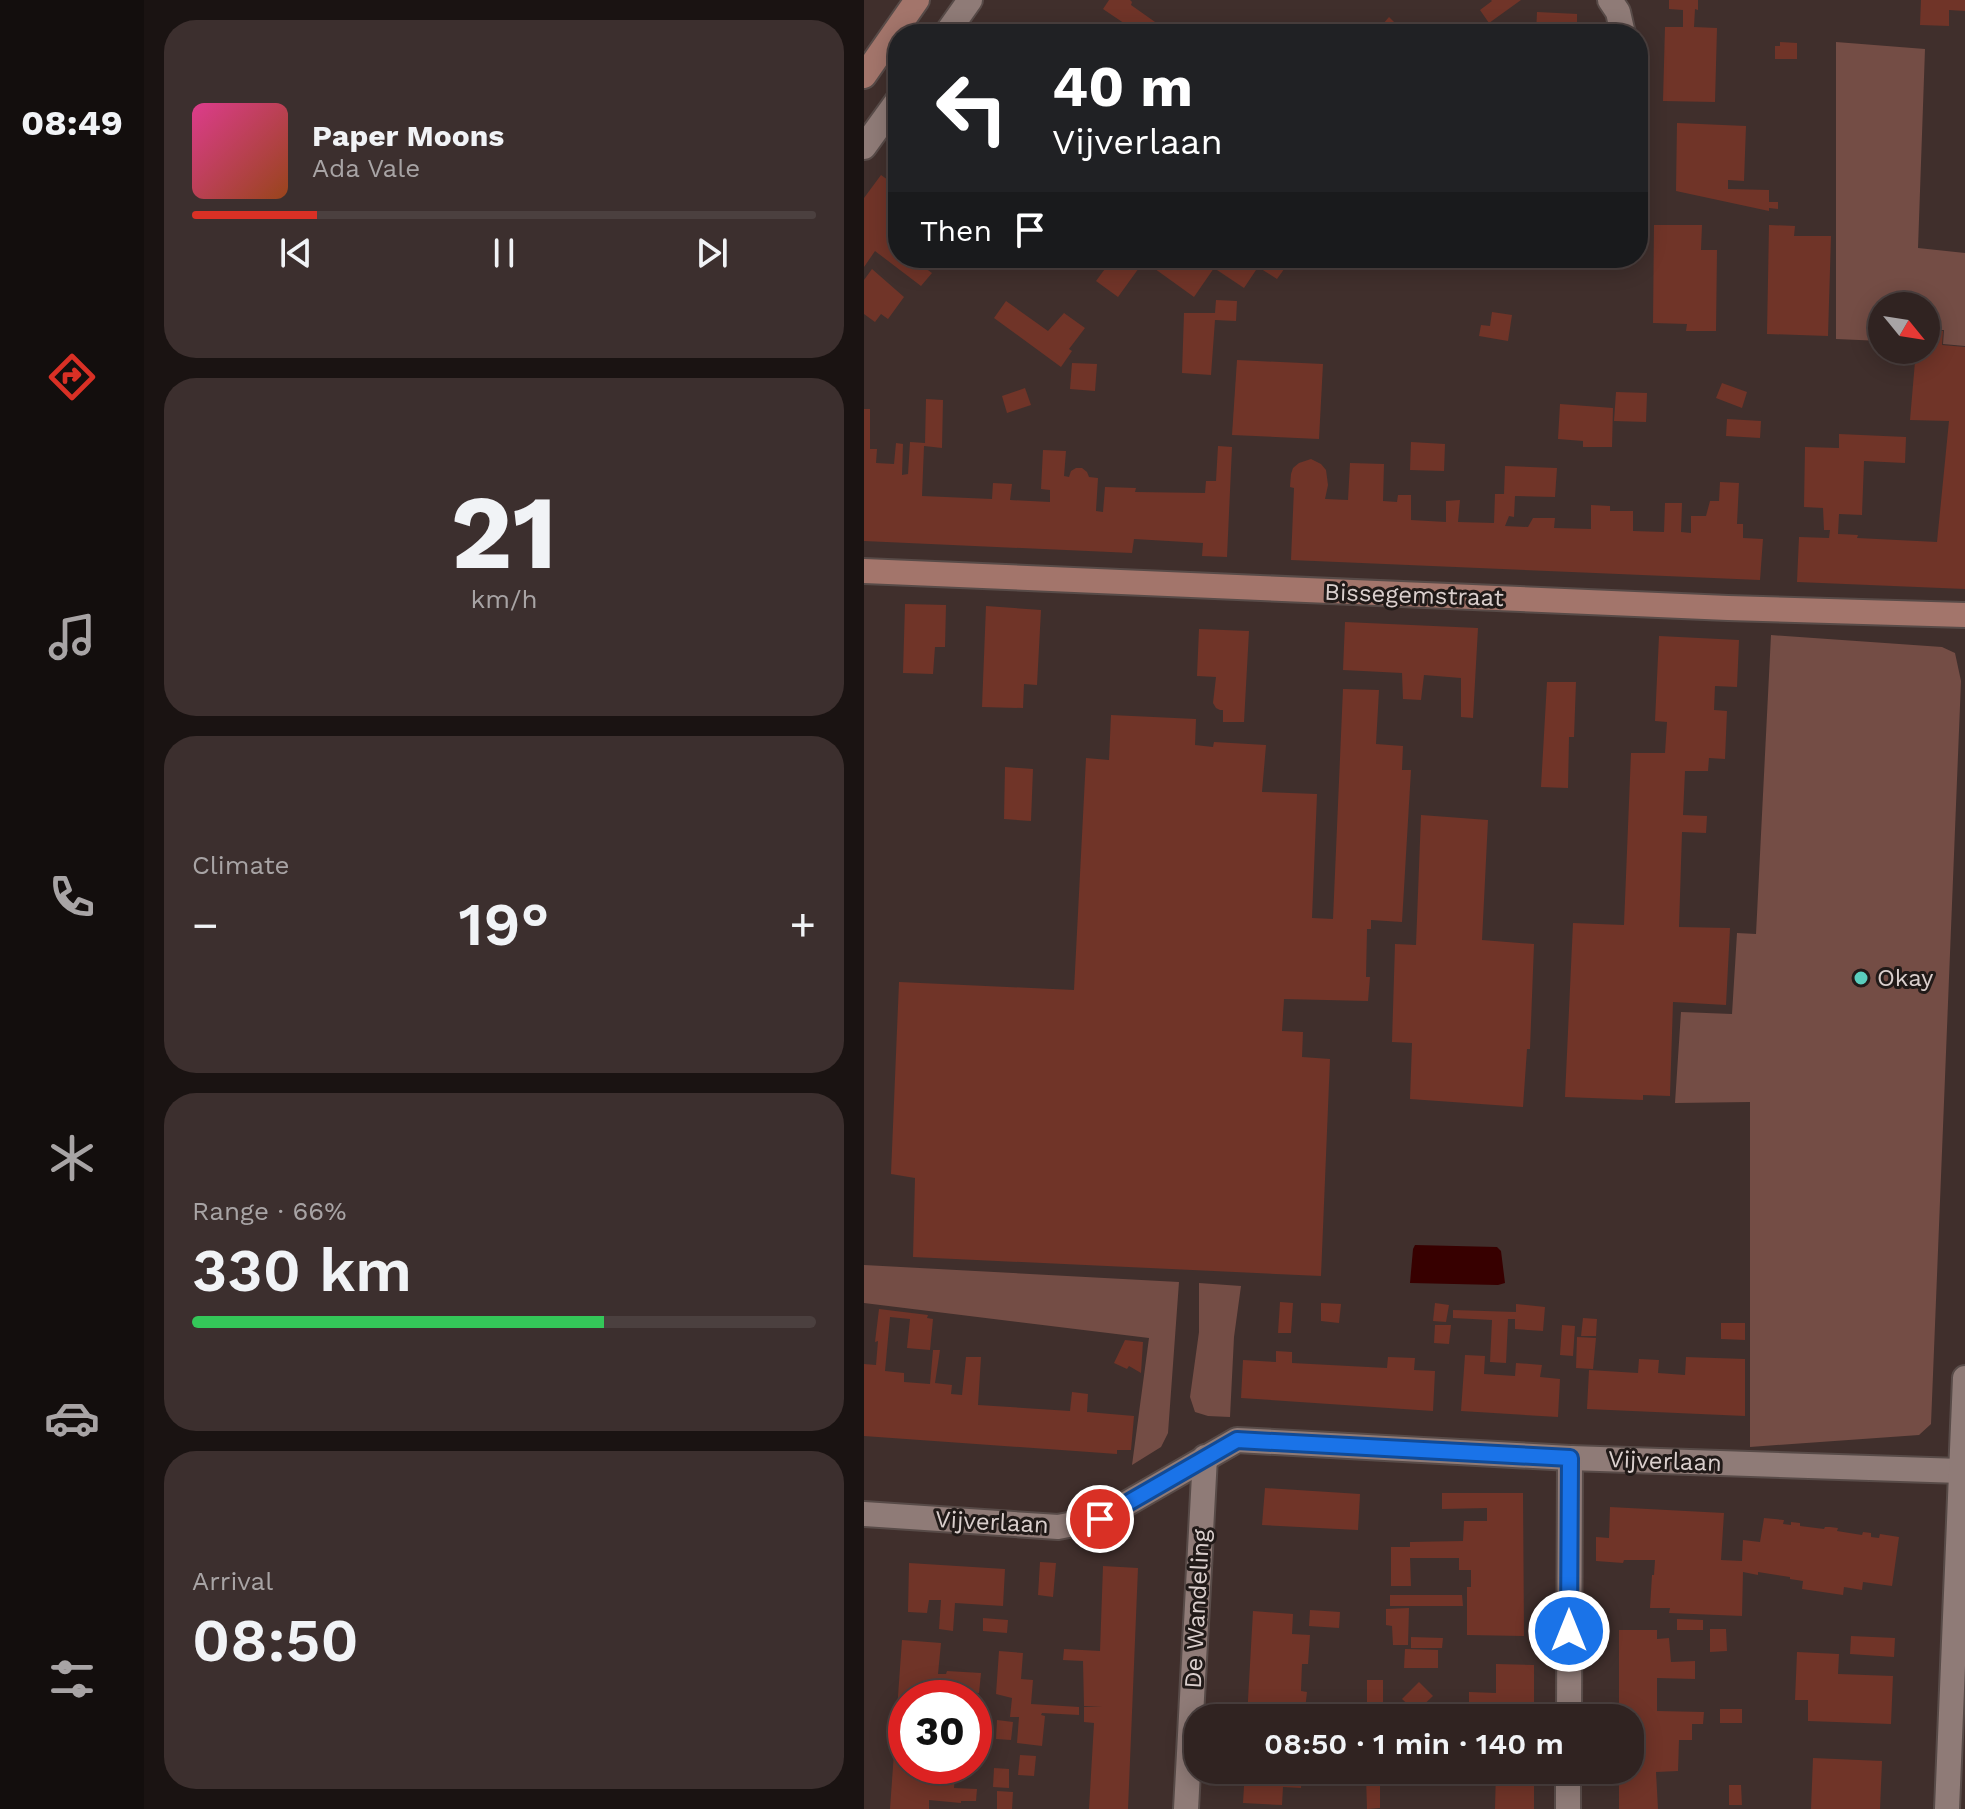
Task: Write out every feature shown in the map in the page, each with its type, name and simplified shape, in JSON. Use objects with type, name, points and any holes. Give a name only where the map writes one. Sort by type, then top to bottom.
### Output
[{"type":"street","points":[[900,24],[917,0]]},
{"type":"street","points":[[953,24],[970,0]]},
{"type":"street","points":[[1610,0],[1618,12],[1621,24]]},
{"type":"street","points":[[864,76],[888,42]]},
{"type":"street","points":[[864,147],[888,114]]},
{"type":"street","name":"Bissegemstraat","points":[[864,571],[1713,608],[1965,615]]},
{"type":"street","points":[[1947,1809],[1965,1378]]},
{"type":"street","name":"Vijverlaan","points":[[864,1514],[1058,1527],[1100,1519],[1237,1440],[1570,1458],[1961,1471]]},
{"type":"street","name":"De Wandeling","points":[[1186,1809],[1205,1457]]},
{"type":"street","points":[[1569,1704],[1570,1458]]},
{"type":"street","points":[[1568,1784],[1568,1809]]},
{"type":"shaded area","points":[[1836,42],[1925,49],[1918,248],[1965,253],[1965,346],[1943,344],[1940,292],[1868,292],[1868,340],[1836,339]]},
{"type":"shaded area","points":[[1771,635],[1942,647],[1955,653],[1961,681],[1931,1424],[1919,1435],[1750,1447],[1750,1102],[1675,1103],[1681,1012],[1732,1014],[1737,933],[1756,934]]},
{"type":"shaded area","points":[[1415,1245],[1497,1247],[1501,1251],[1505,1283],[1410,1283]]},
{"type":"shaded area","points":[[864,1265],[1179,1282],[1168,1433],[1161,1447],[1132,1465],[1149,1338],[864,1303]]},
{"type":"shaded area","points":[[1199,1283],[1241,1286],[1234,1337],[1230,1417],[1195,1412],[1190,1397],[1199,1332]]},
{"type":"building","points":[[1109,0],[1130,0],[1131,5],[1158,24],[1125,24],[1103,9]]},
{"type":"building","points":[[1491,0],[1521,0],[1489,23],[1480,10]]},
{"type":"building","points":[[1669,0],[1698,0],[1694,27],[1717,28],[1715,102],[1663,101],[1665,27],[1683,27],[1683,10],[1669,9]]},
{"type":"building","points":[[1921,0],[1965,0],[1965,11],[1949,10],[1949,26],[1920,25]]},
{"type":"building","points":[[1537,12],[1577,14],[1577,24],[1536,24]]},
{"type":"building","points":[[1389,17],[1396,24],[1383,24]]},
{"type":"building","points":[[1780,42],[1797,43],[1797,59],[1775,59],[1775,46],[1780,46]]},
{"type":"building","points":[[1677,123],[1746,126],[1744,181],[1728,180],[1728,189],[1769,190],[1769,202],[1778,202],[1778,209],[1769,208],[1769,211],[1676,191]]},
{"type":"building","points":[[881,175],[888,180],[888,261],[875,251],[864,267],[864,198]]},
{"type":"building","points":[[1654,225],[1702,225],[1701,250],[1717,250],[1716,331],[1686,331],[1687,324],[1653,323]]},
{"type":"building","points":[[1769,225],[1795,226],[1794,236],[1831,236],[1828,336],[1767,334]]},
{"type":"building","points":[[897,268],[925,268],[932,273],[921,286]]},
{"type":"building","points":[[1106,268],[1139,268],[1118,297],[1096,281]]},
{"type":"building","points":[[1154,268],[1214,268],[1194,297]]},
{"type":"building","points":[[1214,268],[1257,268],[1244,288]]},
{"type":"building","points":[[1260,268],[1285,268],[1277,279]]},
{"type":"building","points":[[872,269],[904,297],[888,319],[881,314],[875,322],[864,314],[864,280]]},
{"type":"building","points":[[1216,300],[1237,301],[1236,321],[1215,320],[1211,375],[1182,373],[1184,313],[1215,313]]},
{"type":"building","points":[[1006,301],[1048,331],[1064,313],[1085,328],[1069,349],[1072,351],[1061,367],[994,318]]},
{"type":"building","points":[[1492,312],[1512,315],[1508,341],[1479,336],[1481,325],[1490,326]]},
{"type":"building","points":[[1940,331],[1943,331],[1942,345],[1965,347],[1965,589],[1797,582],[1799,537],[1829,538],[1830,530],[1824,530],[1823,508],[1804,507],[1805,447],[1839,448],[1839,434],[1906,437],[1905,463],[1864,461],[1862,515],[1839,514],[1838,534],[1858,535],[1857,538],[1937,542],[1949,421],[1910,420],[1915,364],[1940,364]]},
{"type":"building","points":[[1237,360],[1323,364],[1319,439],[1232,435]]},
{"type":"building","points":[[1072,363],[1097,364],[1095,391],[1070,389]]},
{"type":"building","points":[[1722,383],[1747,392],[1742,408],[1716,398]]},
{"type":"building","points":[[1025,388],[1031,405],[1007,413],[1002,396]]},
{"type":"building","points":[[1616,392],[1647,393],[1646,422],[1614,421]]},
{"type":"building","points":[[926,399],[943,400],[942,448],[924,446],[922,496],[992,499],[993,483],[1012,484],[1010,500],[1050,502],[1050,490],[1041,489],[1043,450],[1066,451],[1064,476],[1069,477],[1071,471],[1082,468],[1089,477],[1098,478],[1096,511],[1103,512],[1105,487],[1136,488],[1135,492],[1205,493],[1206,481],[1216,481],[1218,446],[1232,447],[1227,557],[1202,556],[1203,543],[1134,539],[1132,553],[864,541],[864,409],[870,409],[870,449],[877,449],[876,463],[894,464],[896,443],[903,444],[902,475],[908,474],[910,442],[925,443]]},
{"type":"building","points":[[1560,404],[1613,408],[1612,447],[1583,447],[1583,441],[1558,439]]},
{"type":"building","points":[[1727,419],[1761,421],[1760,438],[1726,436]]},
{"type":"building","points":[[1411,442],[1445,444],[1444,471],[1410,470]]},
{"type":"building","points":[[1311,459],[1326,470],[1328,485],[1325,499],[1348,500],[1350,463],[1384,464],[1383,501],[1397,502],[1398,495],[1411,495],[1411,520],[1446,522],[1446,501],[1460,500],[1458,522],[1494,523],[1495,494],[1504,494],[1505,466],[1557,468],[1555,497],[1515,496],[1514,517],[1509,516],[1505,526],[1528,527],[1533,518],[1555,518],[1554,528],[1591,529],[1591,505],[1610,506],[1610,511],[1633,511],[1633,531],[1664,532],[1665,503],[1682,503],[1681,532],[1691,533],[1691,516],[1706,516],[1710,501],[1719,501],[1720,482],[1739,483],[1737,524],[1743,524],[1743,538],[1763,539],[1760,580],[1291,560],[1294,488],[1290,487],[1291,474],[1299,463]]},
{"type":"building","points":[[905,604],[946,605],[945,647],[935,647],[933,674],[903,673]]},
{"type":"building","points":[[986,606],[1041,610],[1037,685],[1024,684],[1023,708],[982,707]]},
{"type":"building","points":[[1345,622],[1478,628],[1473,718],[1461,717],[1461,678],[1424,675],[1421,700],[1403,699],[1402,673],[1343,670]]},
{"type":"building","points":[[1199,629],[1249,631],[1244,722],[1223,722],[1223,710],[1213,703],[1216,677],[1197,676]]},
{"type":"building","points":[[1659,636],[1739,640],[1737,687],[1715,686],[1714,710],[1727,711],[1725,759],[1709,758],[1708,771],[1685,771],[1683,815],[1707,816],[1706,833],[1682,832],[1679,927],[1730,928],[1726,1005],[1673,1002],[1670,1096],[1643,1095],[1643,1100],[1565,1097],[1573,923],[1624,925],[1631,753],[1665,753],[1667,722],[1655,721]]},
{"type":"building","points":[[1547,682],[1576,682],[1574,737],[1569,737],[1568,788],[1541,787]]},
{"type":"building","points":[[1343,689],[1379,690],[1376,744],[1403,746],[1402,770],[1411,770],[1402,922],[1371,920],[1371,929],[1367,929],[1368,1001],[1284,999],[1282,1031],[1303,1032],[1302,1057],[1330,1059],[1321,1276],[913,1257],[915,1178],[891,1174],[899,982],[1074,990],[1086,758],[1109,760],[1111,715],[1196,719],[1195,745],[1213,747],[1214,742],[1266,745],[1262,792],[1317,794],[1312,918],[1333,919]]},
{"type":"building","points":[[1005,767],[1033,769],[1031,821],[1004,819]]},
{"type":"building","points":[[1421,815],[1488,820],[1482,940],[1534,944],[1530,1049],[1527,1049],[1523,1107],[1410,1099],[1412,1043],[1392,1042],[1395,944],[1416,945]]},
{"type":"building","points":[[1280,1302],[1293,1303],[1291,1333],[1278,1333]]},
{"type":"building","points":[[1321,1303],[1341,1304],[1339,1323],[1321,1321]]},
{"type":"building","points":[[1435,1303],[1449,1305],[1446,1322],[1433,1321]]},
{"type":"building","points":[[1516,1304],[1545,1307],[1543,1331],[1515,1329],[1515,1319],[1508,1319],[1506,1363],[1490,1362],[1492,1320],[1453,1318],[1453,1310],[1516,1312]]},
{"type":"building","points":[[879,1309],[928,1315],[927,1318],[933,1319],[930,1350],[907,1348],[910,1319],[890,1317],[885,1371],[904,1373],[904,1382],[930,1384],[933,1350],[940,1350],[935,1383],[952,1385],[951,1394],[962,1395],[966,1357],[981,1357],[978,1405],[1070,1411],[1072,1392],[1088,1394],[1087,1412],[1134,1416],[1131,1450],[1117,1450],[1117,1454],[864,1436],[864,1364],[876,1365]]},
{"type":"building","points":[[1583,1318],[1597,1319],[1596,1336],[1581,1336]]},
{"type":"building","points":[[1721,1323],[1745,1323],[1745,1340],[1721,1339]]},
{"type":"building","points":[[1435,1325],[1451,1325],[1449,1344],[1434,1343]]},
{"type":"building","points":[[1562,1325],[1575,1326],[1573,1356],[1560,1355]]},
{"type":"building","points":[[1577,1337],[1596,1338],[1593,1369],[1576,1368]]},
{"type":"building","points":[[1125,1340],[1143,1342],[1141,1373],[1114,1363]]},
{"type":"building","points":[[1276,1351],[1292,1352],[1292,1363],[1387,1368],[1388,1357],[1415,1358],[1414,1370],[1435,1371],[1433,1411],[1241,1398],[1243,1360],[1276,1362]]},
{"type":"building","points":[[1465,1355],[1485,1356],[1484,1374],[1515,1376],[1516,1363],[1542,1365],[1540,1377],[1560,1379],[1558,1417],[1461,1411]]},
{"type":"building","points":[[1686,1357],[1745,1359],[1745,1416],[1587,1409],[1589,1370],[1638,1373],[1639,1359],[1659,1360],[1658,1373],[1685,1375]]},
{"type":"building","points":[[1265,1488],[1360,1494],[1358,1530],[1262,1525]]},
{"type":"building","points":[[1442,1493],[1523,1493],[1524,1636],[1467,1635],[1467,1587],[1471,1587],[1471,1570],[1459,1570],[1459,1558],[1410,1558],[1411,1586],[1391,1586],[1391,1547],[1410,1547],[1410,1542],[1463,1541],[1464,1521],[1487,1521],[1487,1508],[1442,1509]]},
{"type":"building","points":[[1610,1507],[1724,1513],[1721,1560],[1742,1561],[1743,1540],[1760,1542],[1764,1518],[1784,1520],[1783,1524],[1791,1525],[1791,1522],[1800,1523],[1800,1526],[1838,1528],[1837,1531],[1862,1535],[1863,1532],[1871,1533],[1871,1537],[1879,1538],[1880,1534],[1899,1537],[1892,1586],[1863,1582],[1862,1590],[1844,1587],[1843,1595],[1802,1589],[1803,1581],[1790,1577],[1743,1572],[1742,1616],[1669,1613],[1670,1608],[1650,1608],[1655,1560],[1624,1560],[1623,1563],[1596,1561],[1596,1537],[1609,1538]]},
{"type":"building","points":[[1040,1562],[1056,1563],[1053,1597],[1038,1595]]},
{"type":"building","points":[[909,1563],[1005,1569],[1003,1606],[955,1603],[953,1631],[939,1629],[941,1600],[929,1600],[927,1613],[908,1612]]},
{"type":"building","points":[[1103,1566],[1138,1568],[1128,1809],[1089,1809],[1094,1723],[1084,1722],[1084,1707],[1102,1707],[1084,1706],[1083,1661],[1063,1660],[1064,1649],[1100,1651]]},
{"type":"building","points":[[1390,1595],[1462,1595],[1463,1606],[1390,1606]]},
{"type":"building","points":[[1409,1608],[1408,1645],[1393,1645],[1392,1626],[1386,1625],[1386,1609]]},
{"type":"building","points":[[1310,1610],[1340,1612],[1339,1628],[1309,1626]]},
{"type":"building","points":[[1253,1611],[1293,1614],[1292,1634],[1310,1635],[1308,1664],[1302,1664],[1301,1691],[1307,1692],[1306,1704],[1248,1704]]},
{"type":"building","points":[[983,1618],[1008,1620],[1007,1633],[983,1631]]},
{"type":"building","points":[[1677,1619],[1703,1620],[1703,1630],[1677,1630]]},
{"type":"building","points":[[1710,1629],[1726,1629],[1727,1651],[1710,1652]]},
{"type":"building","points":[[1619,1630],[1657,1630],[1657,1639],[1669,1638],[1671,1662],[1695,1661],[1695,1679],[1657,1678],[1657,1711],[1704,1712],[1703,1724],[1692,1724],[1692,1740],[1679,1740],[1678,1771],[1656,1772],[1658,1809],[1619,1809],[1619,1784],[1644,1784],[1644,1704],[1619,1704]]},
{"type":"building","points":[[1851,1636],[1895,1638],[1894,1657],[1850,1654]]},
{"type":"building","points":[[1411,1637],[1443,1638],[1442,1648],[1411,1648]]},
{"type":"building","points":[[902,1640],[941,1643],[938,1674],[946,1674],[947,1671],[981,1673],[980,1680],[899,1680]]},
{"type":"building","points":[[1405,1649],[1438,1650],[1438,1668],[1404,1668]]},
{"type":"building","points":[[999,1651],[1023,1653],[1021,1679],[1033,1680],[1031,1704],[1079,1707],[1079,1715],[1042,1713],[1045,1716],[1042,1746],[1017,1743],[1019,1717],[1010,1717],[1012,1698],[996,1694]]},
{"type":"building","points":[[1797,1652],[1839,1654],[1838,1674],[1893,1676],[1891,1724],[1808,1721],[1808,1700],[1795,1700]]},
{"type":"building","points":[[1496,1664],[1534,1665],[1534,1704],[1469,1704],[1469,1692],[1496,1693]]},
{"type":"building","points":[[1367,1680],[1383,1680],[1383,1704],[1367,1704]]},
{"type":"building","points":[[1419,1682],[1433,1696],[1424,1704],[1407,1704],[1402,1699]]},
{"type":"building","points":[[1720,1709],[1742,1709],[1742,1723],[1720,1723]]},
{"type":"building","points":[[997,1720],[1013,1722],[1011,1740],[996,1739]]},
{"type":"building","points":[[1020,1755],[1036,1756],[1034,1776],[1018,1775]]},
{"type":"building","points":[[1813,1758],[1882,1761],[1880,1809],[1811,1809]]},
{"type":"building","points":[[994,1768],[1009,1769],[1009,1788],[993,1787]]},
{"type":"building","points":[[892,1784],[954,1784],[954,1788],[977,1789],[976,1801],[929,1800],[929,1809],[890,1809]]},
{"type":"building","points":[[1244,1784],[1301,1784],[1301,1788],[1283,1787],[1282,1805],[1243,1803]]},
{"type":"building","points":[[1366,1784],[1380,1784],[1380,1808],[1367,1809]]},
{"type":"building","points":[[1496,1784],[1534,1784],[1534,1809],[1495,1809]]},
{"type":"building","points":[[1729,1785],[1741,1785],[1742,1805],[1729,1805]]},
{"type":"building","points":[[997,1791],[1013,1792],[1012,1809],[997,1809]]},
{"type":"place","name":"Okay","points":[[1861,978]]},
{"type":"route","points":[[1100,1519],[1237,1440],[1570,1458],[1569,1631]]}]
